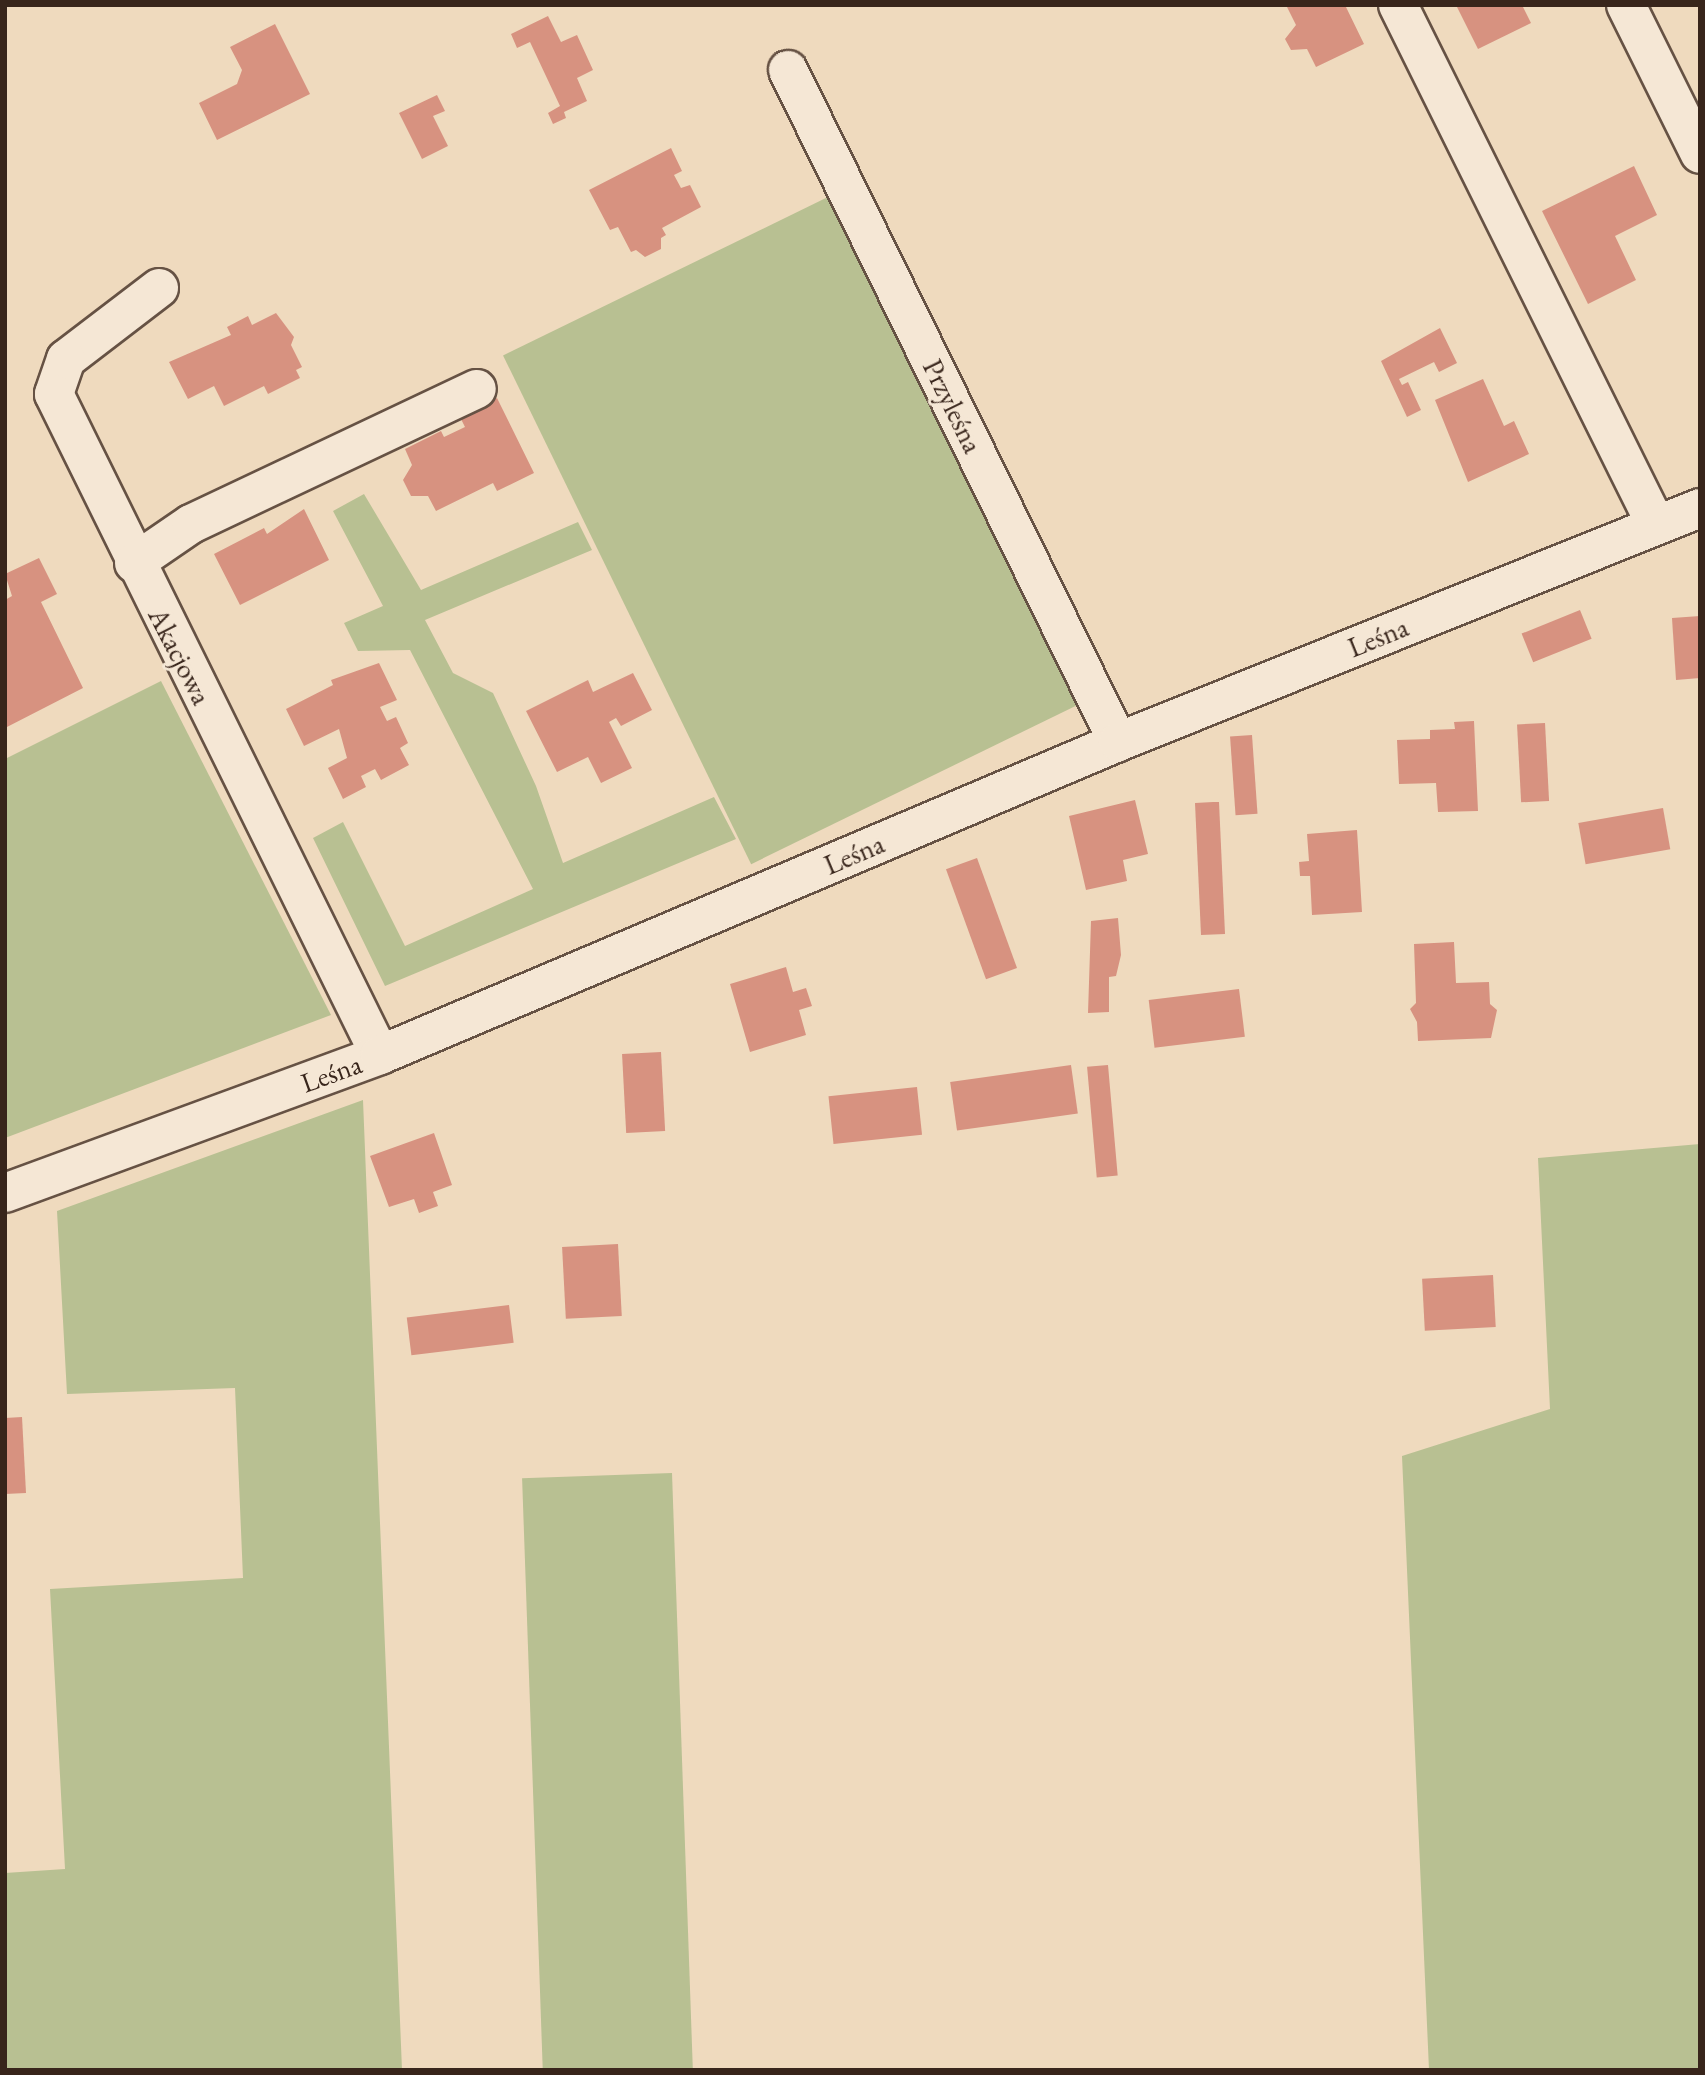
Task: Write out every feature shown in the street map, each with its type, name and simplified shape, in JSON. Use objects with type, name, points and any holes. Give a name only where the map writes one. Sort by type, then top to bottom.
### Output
[{"type":"street","points":[[1398,5],[1656,525]]},
{"type":"street","points":[[1626,5],[1700,155]]},
{"type":"street","name":"Przyleśna","points":[[788,70],[1118,742]]},
{"type":"street","name":"Akacjowa","points":[[159,288],[66,359],[54,394],[134,564],[380,1055]]},
{"type":"street","points":[[134,564],[191,524],[477,389]]},
{"type":"street","name":"Leśna","points":[[5,1193],[380,1055],[1118,742],[1700,508]]},
{"type":"green space","points":[[832,195],[1080,704],[751,864],[503,355]]},
{"type":"green space","points":[[364,494],[421,590],[578,522],[592,550],[425,620],[453,673],[493,693],[536,786],[563,863],[714,797],[736,839],[385,986],[313,838],[343,822],[405,946],[533,889],[410,650],[358,651],[344,623],[383,606],[333,511]]},
{"type":"green space","points":[[161,681],[331,1015],[5,1138],[5,759]]},
{"type":"green space","points":[[363,1100],[402,2070],[5,2070],[5,1873],[65,1869],[50,1589],[243,1578],[235,1388],[67,1394],[57,1211]]},
{"type":"green space","points":[[1700,1144],[1700,2070],[1429,2070],[1402,1456],[1550,1409],[1538,1158]]},
{"type":"green space","points":[[672,1473],[693,2070],[543,2070],[522,1478]]},
{"type":"building","points":[[1286,5],[1351,5],[1346,7],[1364,44],[1316,67],[1307,49],[1291,50],[1285,39],[1296,25]]},
{"type":"building","points":[[1456,5],[1522,5],[1531,23],[1478,49]]},
{"type":"building","points":[[548,16],[561,42],[577,35],[593,70],[577,78],[587,101],[564,112],[566,118],[553,124],[548,113],[560,106],[530,42],[517,48],[511,34]]},
{"type":"building","points":[[275,24],[310,94],[217,140],[199,103],[237,84],[242,70],[230,47]]},
{"type":"building","points":[[437,95],[445,111],[433,116],[448,146],[422,159],[399,113]]},
{"type":"building","points":[[671,148],[682,171],[674,175],[681,188],[690,185],[701,207],[662,228],[666,235],[661,238],[661,249],[645,257],[636,250],[631,252],[618,227],[610,230],[589,190]]},
{"type":"building","points":[[1634,166],[1657,215],[1615,236],[1636,280],[1588,304],[1542,211]]},
{"type":"building","points":[[276,313],[294,337],[291,345],[302,367],[296,370],[300,378],[268,394],[264,386],[224,406],[214,386],[188,399],[169,362],[231,335],[227,327],[248,316],[252,325]]},
{"type":"building","points":[[1440,328],[1457,363],[1439,372],[1434,362],[1399,379],[1402,385],[1408,382],[1421,410],[1407,417],[1381,361]]},
{"type":"building","points":[[1483,379],[1504,426],[1514,421],[1529,454],[1468,482],[1435,400]]},
{"type":"building","points":[[497,398],[534,473],[497,491],[493,483],[436,511],[428,496],[411,496],[403,480],[412,465],[405,449],[441,431],[444,437],[465,427],[460,417]]},
{"type":"building","points":[[304,509],[329,560],[240,605],[214,554],[264,528],[267,534]]},
{"type":"building","points":[[39,558],[57,594],[41,602],[83,688],[5,728],[5,600],[12,596],[5,574]]},
{"type":"building","points":[[1580,610],[1592,639],[1533,662],[1522,634]]},
{"type":"building","points":[[1700,616],[1700,678],[1676,680],[1672,618]]},
{"type":"building","points":[[379,663],[397,700],[380,707],[387,721],[396,717],[408,743],[400,748],[409,765],[381,780],[375,769],[361,776],[366,787],[343,799],[328,768],[347,758],[339,729],[304,746],[286,709],[333,685],[331,680]]},
{"type":"building","points":[[633,673],[652,710],[621,726],[616,718],[609,722],[632,768],[601,783],[588,757],[557,772],[526,711],[588,680],[593,692]]},
{"type":"building","points":[[1474,721],[1478,811],[1438,812],[1436,783],[1399,784],[1397,740],[1430,739],[1430,730],[1455,729],[1454,722]]},
{"type":"building","points":[[1545,723],[1549,801],[1521,802],[1517,724]]},
{"type":"building","points":[[1252,735],[1258,814],[1236,815],[1230,737]]},
{"type":"building","points":[[1135,800],[1148,854],[1123,860],[1127,881],[1086,890],[1069,816]]},
{"type":"building","points":[[1219,802],[1225,934],[1201,935],[1195,803]]},
{"type":"building","points":[[1663,808],[1670,849],[1586,864],[1578,823]]},
{"type":"building","points":[[1357,830],[1362,912],[1312,915],[1310,876],[1300,876],[1299,862],[1309,861],[1307,834]]},
{"type":"building","points":[[977,858],[1017,968],[986,979],[946,869]]},
{"type":"building","points":[[1118,918],[1121,955],[1116,976],[1109,977],[1109,1012],[1088,1013],[1091,921]]},
{"type":"building","points":[[1454,942],[1456,983],[1489,982],[1490,1004],[1497,1010],[1491,1038],[1418,1041],[1417,1022],[1410,1009],[1416,1003],[1414,944]]},
{"type":"building","points":[[786,967],[793,992],[806,988],[812,1006],[799,1010],[806,1035],[750,1052],[730,984]]},
{"type":"building","points":[[1239,989],[1245,1037],[1155,1048],[1149,1000]]},
{"type":"building","points":[[661,1052],[665,1131],[626,1133],[622,1054]]},
{"type":"building","points":[[1071,1065],[1078,1114],[957,1131],[950,1082]]},
{"type":"building","points":[[1108,1065],[1118,1176],[1097,1177],[1087,1067]]},
{"type":"building","points":[[917,1087],[922,1135],[834,1144],[828,1096]]},
{"type":"building","points":[[434,1133],[452,1185],[433,1192],[438,1206],[419,1213],[414,1199],[389,1207],[370,1156]]},
{"type":"building","points":[[618,1244],[622,1316],[566,1319],[562,1247]]},
{"type":"building","points":[[1493,1275],[1496,1327],[1425,1331],[1422,1279]]},
{"type":"building","points":[[509,1305],[514,1343],[411,1355],[407,1318]]},
{"type":"building","points":[[22,1417],[26,1493],[5,1494],[5,1418]]}]
